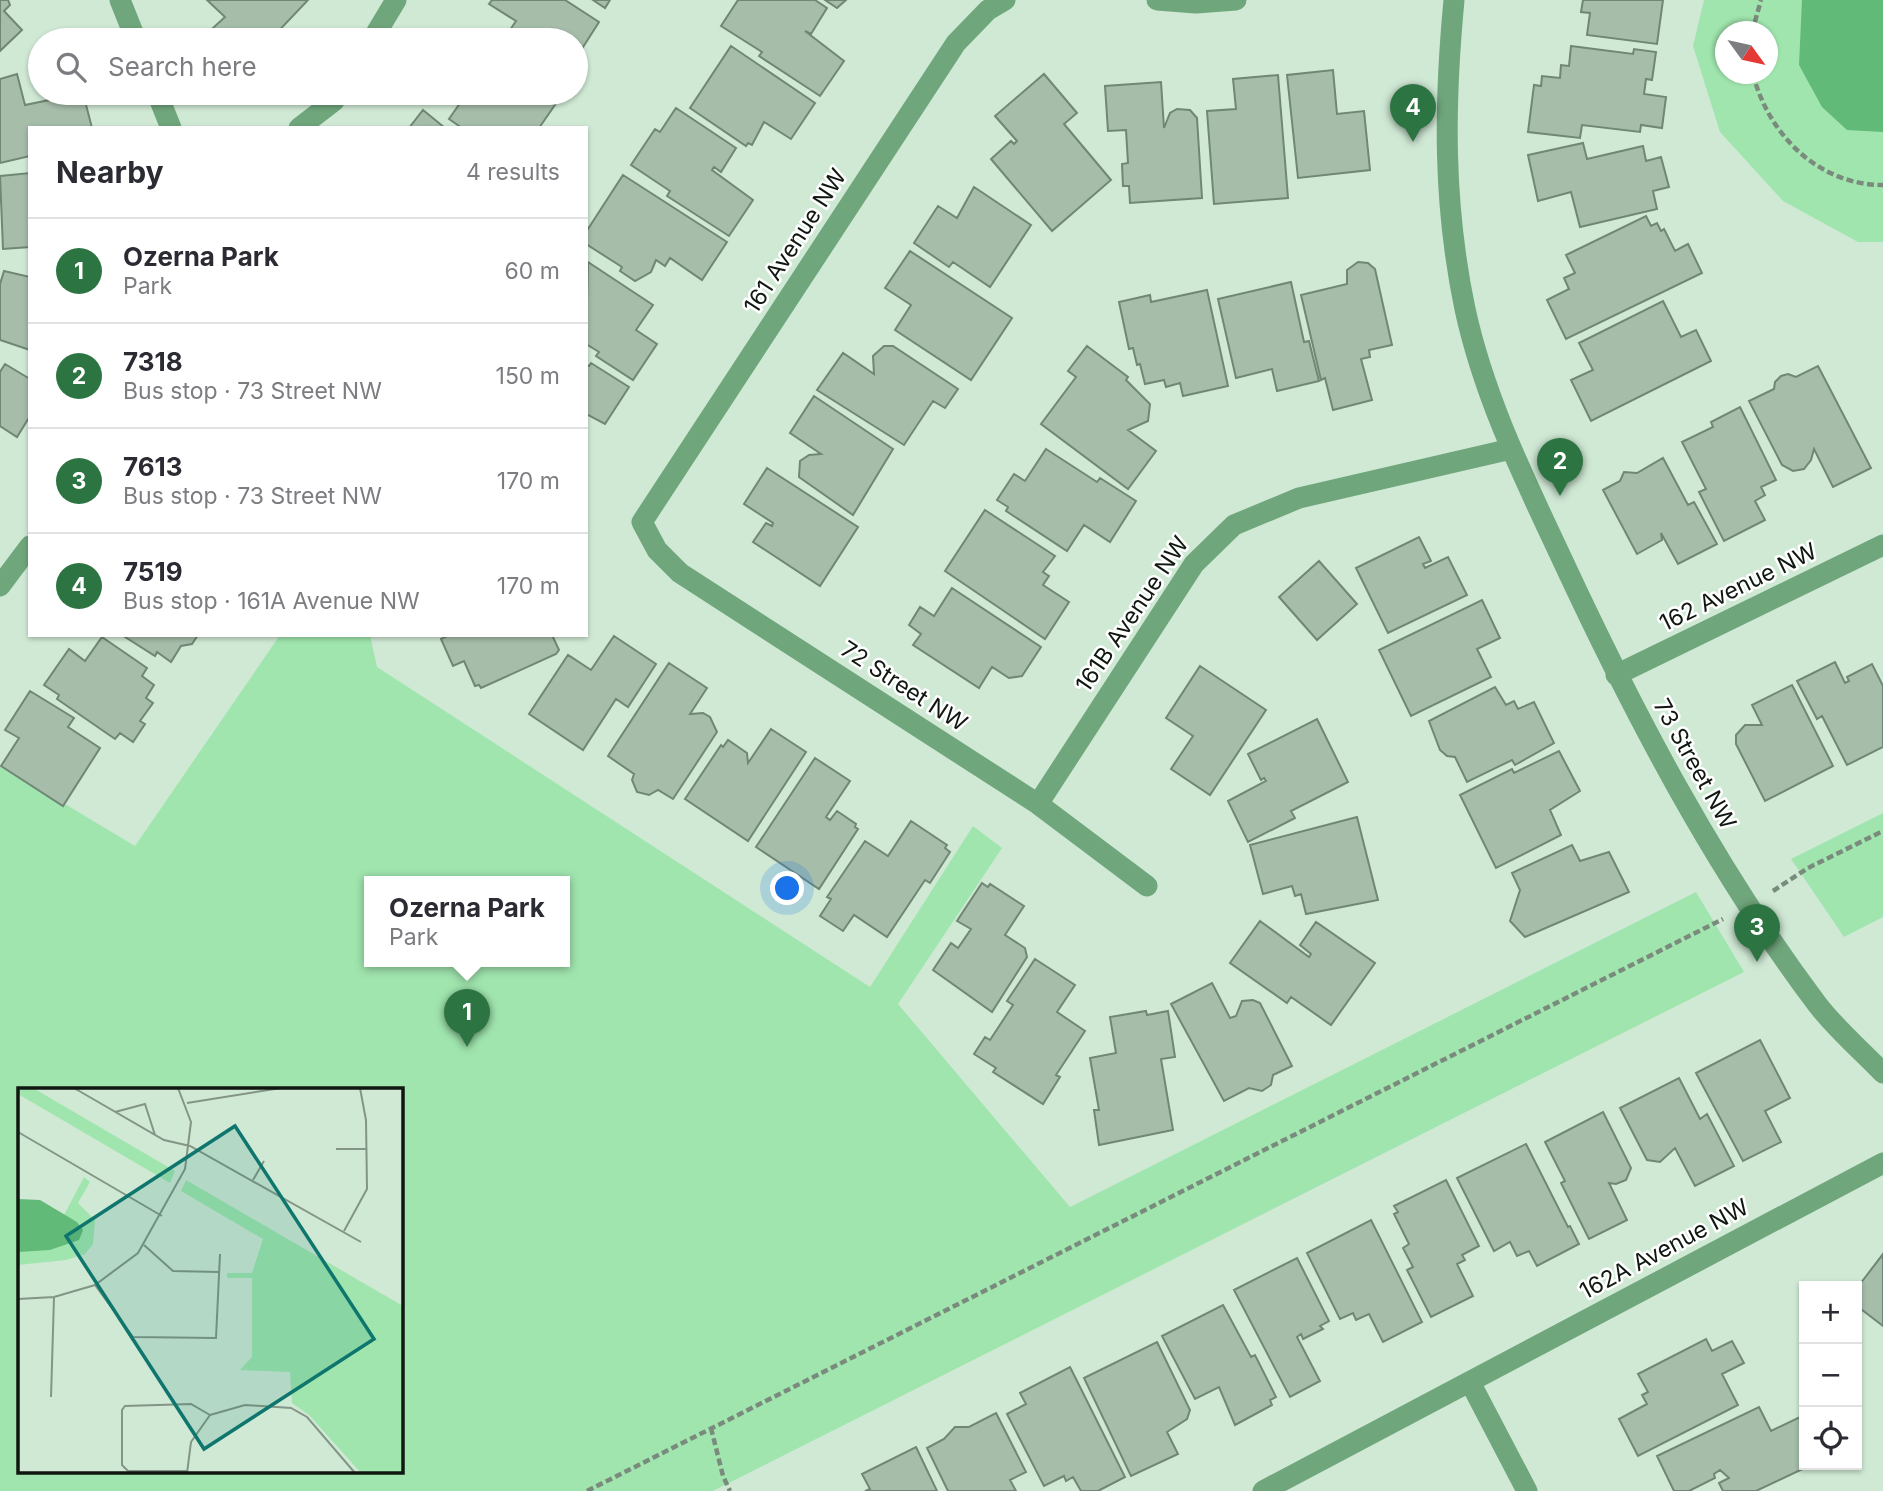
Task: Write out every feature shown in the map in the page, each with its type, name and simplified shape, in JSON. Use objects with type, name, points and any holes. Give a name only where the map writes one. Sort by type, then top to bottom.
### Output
[{"type":"street","points":[[120,0],[131,28]]},
{"type":"street","points":[[379,28],[396,0]]},
{"type":"street","name":"161 Avenue NW","points":[[642,522],[956,43],[988,10],[1005,0]]},
{"type":"street","points":[[1157,0],[1196,3],[1236,0]]},
{"type":"street","name":"73 Street NW","points":[[1454,0],[1445,148],[1451,232],[1466,310],[1483,376],[1511,449],[1616,675],[1708,842],[1819,1006],[1883,1073]]},
{"type":"street","points":[[162,105],[170,126]]},
{"type":"street","points":[[302,126],[329,105]]},
{"type":"street","name":"161B Avenue NW","points":[[1038,804],[1194,564],[1234,525],[1299,498],[1511,449]]},
{"type":"street","name":"72 Street NW","points":[[642,522],[657,550],[680,573],[1038,804],[1147,886]]},
{"type":"street","name":"162 Avenue NW","points":[[1616,675],[1883,545]]},
{"type":"street","points":[[0,586],[28,549]]},
{"type":"street","name":"162A Avenue NW","points":[[1264,1491],[1883,1163]]},
{"type":"street","points":[[1470,1382],[1527,1491]]},
{"type":"path","points":[[1755,21],[1760,0]]},
{"type":"path","points":[[1757,84],[1773,124],[1794,150],[1863,185],[1883,185]]},
{"type":"path","points":[[587,1491],[1751,905],[1808,868],[1883,831]]},
{"type":"path","points":[[711,1427],[723,1476],[730,1491]]},
{"type":"shaded area","points":[[1704,0],[1883,0],[1883,242],[1858,242],[1783,201],[1720,132],[1693,46]]},
{"type":"shaded area","points":[[1802,0],[1883,0],[1883,132],[1847,130],[1822,107],[1799,65]]},
{"type":"shaded area","points":[[279,637],[370,637],[377,667],[870,987],[973,826],[1002,848],[898,1004],[1070,1207],[1696,892],[1744,972],[713,1491],[0,1491],[0,765],[135,846]]},
{"type":"shaded area","points":[[1883,813],[1883,917],[1844,937],[1791,859]]},
{"type":"building","points":[[0,0],[8,0],[10,5],[4,11],[22,30],[0,51]]},
{"type":"building","points":[[207,0],[308,0],[281,28],[213,28],[225,17]]},
{"type":"building","points":[[492,0],[565,0],[599,22],[588,39],[588,28],[511,28],[516,21],[489,4]]},
{"type":"building","points":[[593,0],[610,0],[605,8]]},
{"type":"building","points":[[738,0],[815,0],[827,8],[811,34],[805,31],[844,61],[820,96],[759,56],[762,52],[721,26]]},
{"type":"building","points":[[825,0],[846,0],[837,8]]},
{"type":"building","points":[[1583,0],[1663,0],[1657,44],[1587,35],[1590,13],[1581,12]]},
{"type":"building","points":[[731,46],[815,103],[791,139],[764,122],[752,145],[748,143],[746,146],[690,108]]},
{"type":"building","points":[[1571,46],[1633,54],[1634,49],[1656,52],[1652,80],[1646,79],[1644,94],[1666,97],[1662,128],[1641,125],[1640,132],[1582,125],[1580,138],[1528,132],[1534,85],[1541,86],[1542,76],[1560,78],[1561,65],[1569,66]]},
{"type":"building","points":[[1333,70],[1337,114],[1364,111],[1370,170],[1298,178],[1287,75]]},
{"type":"building","points":[[17,74],[25,105],[86,105],[91,126],[28,126],[28,156],[0,163],[0,79]]},
{"type":"building","points":[[1044,74],[1077,113],[1064,124],[1111,180],[1052,231],[991,159],[1011,141],[1014,144],[1017,141],[995,116]]},
{"type":"building","points":[[1278,75],[1288,198],[1214,204],[1207,111],[1236,109],[1233,79]]},
{"type":"building","points":[[1161,82],[1164,128],[1170,113],[1177,109],[1190,110],[1197,118],[1202,198],[1130,203],[1129,186],[1123,186],[1122,164],[1128,163],[1126,130],[1108,131],[1105,86]]},
{"type":"building","points":[[459,105],[555,105],[540,126],[459,126],[449,119]]},
{"type":"building","points":[[676,108],[736,148],[721,172],[714,167],[712,170],[753,200],[729,236],[667,196],[670,191],[631,165],[655,129],[660,132]]},
{"type":"building","points":[[423,110],[443,126],[411,126]]},
{"type":"building","points":[[1583,143],[1587,159],[1643,146],[1646,161],[1661,157],[1669,187],[1653,191],[1657,209],[1580,227],[1571,192],[1538,201],[1528,155]]},
{"type":"building","points":[[28,173],[28,247],[3,249],[0,176]]},
{"type":"building","points":[[623,175],[727,242],[702,280],[670,258],[665,266],[656,260],[651,272],[635,281],[620,271],[622,267],[588,245],[588,229]]},
{"type":"building","points":[[974,187],[1031,225],[990,287],[953,262],[949,267],[914,243],[938,206],[957,218]]},
{"type":"building","points":[[1646,216],[1651,226],[1657,223],[1661,231],[1664,229],[1675,251],[1688,244],[1702,273],[1566,339],[1547,300],[1569,289],[1564,278],[1575,273],[1566,255]]},
{"type":"building","points":[[910,251],[1012,318],[971,380],[895,330],[911,305],[885,288]]},
{"type":"building","points":[[588,262],[653,305],[636,330],[657,344],[633,380],[596,356],[599,352],[588,345]]},
{"type":"building","points":[[1358,262],[1368,263],[1375,269],[1392,345],[1369,350],[1370,357],[1361,359],[1372,400],[1333,410],[1325,378],[1321,380],[1301,295],[1347,284],[1347,270]]},
{"type":"building","points":[[4,271],[28,277],[28,349],[0,340],[0,284]]},
{"type":"building","points":[[1291,282],[1304,342],[1309,341],[1319,381],[1277,391],[1272,369],[1236,378],[1218,299]]},
{"type":"building","points":[[1207,290],[1228,386],[1183,396],[1180,383],[1166,387],[1164,380],[1145,384],[1133,348],[1129,349],[1119,302],[1150,295],[1151,302]]},
{"type":"building","points":[[1663,301],[1681,337],[1696,330],[1711,361],[1591,421],[1571,380],[1593,370],[1579,343]]},
{"type":"building","points":[[884,346],[893,346],[958,389],[945,408],[933,401],[904,445],[817,390],[843,353],[874,374],[873,356]]},
{"type":"building","points":[[1087,346],[1128,377],[1126,380],[1150,404],[1148,421],[1128,430],[1156,451],[1128,489],[1041,424],[1076,377],[1068,371]]},
{"type":"building","points":[[591,363],[629,387],[605,424],[588,415]]},
{"type":"building","points":[[5,364],[28,378],[28,419],[17,437],[0,426],[0,372]]},
{"type":"building","points":[[1818,366],[1871,468],[1833,487],[1814,449],[1811,460],[1804,469],[1793,471],[1782,465],[1749,401],[1774,389],[1775,382],[1781,376],[1788,374],[1796,377]]},
{"type":"building","points":[[814,396],[893,449],[853,515],[799,477],[800,461],[809,455],[821,454],[790,433]]},
{"type":"building","points":[[1740,407],[1776,480],[1761,487],[1765,495],[1755,501],[1765,520],[1724,541],[1699,492],[1706,489],[1682,442],[1713,427],[1711,422]]},
{"type":"building","points":[[1046,449],[1097,482],[1100,478],[1136,501],[1110,542],[1084,525],[1067,551],[1006,511],[1008,507],[997,500],[1014,474],[1025,481]]},
{"type":"building","points":[[1663,458],[1688,505],[1694,502],[1717,544],[1678,564],[1661,533],[1662,540],[1637,554],[1603,490],[1620,481],[1624,472],[1637,473]]},
{"type":"building","points":[[767,468],[858,527],[820,586],[753,542],[766,523],[772,526],[773,523],[744,504]]},
{"type":"building","points":[[985,510],[1055,556],[1043,572],[1049,576],[1043,585],[1069,602],[1045,639],[945,571]]},
{"type":"building","points":[[1419,537],[1431,561],[1423,564],[1425,568],[1448,557],[1467,595],[1388,633],[1356,568]]},
{"type":"building","points":[[1319,561],[1357,604],[1317,640],[1279,597]]},
{"type":"building","points":[[952,588],[1041,647],[1022,676],[1009,678],[992,667],[979,688],[913,645],[921,634],[909,625],[920,607],[934,616]]},
{"type":"building","points":[[1482,600],[1500,638],[1477,649],[1491,677],[1411,716],[1379,650]]},
{"type":"building","points":[[614,636],[656,664],[628,707],[616,699],[583,750],[529,714],[568,655],[591,670]]},
{"type":"building","points":[[102,637],[147,668],[142,676],[154,685],[146,698],[153,703],[140,721],[145,724],[133,742],[120,733],[115,739],[57,699],[59,695],[44,685],[69,649],[85,661]]},
{"type":"building","points":[[125,637],[197,637],[192,644],[181,646],[171,662],[157,652],[155,656]]},
{"type":"building","points":[[553,637],[559,650],[556,654],[481,688],[479,685],[475,686],[464,661],[453,666],[441,639]]},
{"type":"building","points":[[1835,662],[1845,683],[1849,681],[1847,677],[1872,664],[1883,686],[1883,747],[1847,765],[1822,716],[1817,719],[1797,681]]},
{"type":"building","points":[[669,663],[707,688],[690,714],[703,713],[710,717],[717,732],[673,799],[658,790],[649,795],[637,792],[632,780],[634,774],[608,756]]},
{"type":"building","points":[[1200,666],[1266,710],[1210,795],[1171,769],[1193,736],[1166,718]]},
{"type":"building","points":[[1792,685],[1833,766],[1765,801],[1736,744],[1736,735],[1745,725],[1762,725],[1752,705]]},
{"type":"building","points":[[1495,687],[1506,705],[1514,701],[1518,709],[1534,702],[1554,743],[1515,765],[1512,760],[1467,782],[1455,757],[1447,756],[1440,750],[1429,721]]},
{"type":"building","points":[[30,691],[74,718],[68,727],[100,748],[63,806],[1,766],[19,738],[5,730]]},
{"type":"building","points":[[1317,719],[1348,782],[1291,811],[1295,818],[1248,842],[1228,801],[1266,781],[1264,778],[1261,780],[1248,754]]},
{"type":"building","points":[[771,729],[806,752],[748,841],[685,799],[721,745],[723,747],[728,740],[747,753],[748,763]]},
{"type":"building","points":[[1559,751],[1580,791],[1550,810],[1561,835],[1496,868],[1460,795],[1512,769],[1514,773]]},
{"type":"building","points":[[815,758],[850,781],[826,817],[830,820],[837,811],[856,824],[858,829],[819,889],[756,847]]},
{"type":"building","points":[[1357,817],[1378,900],[1306,914],[1301,894],[1295,896],[1292,886],[1263,894],[1250,845]]},
{"type":"building","points":[[911,821],[947,845],[945,848],[950,852],[930,883],[925,880],[887,937],[854,915],[843,931],[820,916],[831,899],[827,897],[865,841],[888,856]]},
{"type":"building","points":[[1572,845],[1580,861],[1609,852],[1629,892],[1525,937],[1510,921],[1520,890],[1512,873]]},
{"type":"building","points":[[982,883],[988,887],[990,884],[1024,906],[1005,935],[1025,948],[1027,957],[992,1012],[933,970],[951,943],[958,948],[971,929],[957,921]]},
{"type":"building","points":[[1260,921],[1309,957],[1311,954],[1300,945],[1316,922],[1375,963],[1331,1025],[1291,997],[1287,1003],[1230,963]]},
{"type":"building","points":[[1035,959],[1075,985],[1057,1012],[1085,1031],[1056,1075],[1060,1077],[1043,1104],[993,1072],[996,1068],[974,1054],[985,1037],[990,1040],[1013,1005],[1007,1001]]},
{"type":"building","points":[[1212,983],[1230,1018],[1236,1016],[1242,1001],[1253,1000],[1260,1003],[1292,1066],[1273,1075],[1271,1085],[1262,1091],[1249,1088],[1224,1101],[1171,1004]]},
{"type":"building","points":[[1146,1011],[1147,1015],[1168,1011],[1175,1057],[1161,1059],[1173,1130],[1099,1145],[1094,1110],[1099,1110],[1090,1058],[1116,1053],[1110,1017]]},
{"type":"building","points":[[1760,1040],[1790,1098],[1765,1111],[1781,1142],[1743,1161],[1696,1073]]},
{"type":"building","points":[[1679,1078],[1700,1119],[1707,1114],[1734,1166],[1695,1186],[1675,1148],[1660,1162],[1647,1160],[1620,1108]]},
{"type":"building","points":[[1603,1112],[1631,1168],[1626,1180],[1616,1184],[1609,1183],[1627,1220],[1589,1239],[1561,1183],[1565,1181],[1545,1142]]},
{"type":"building","points":[[1526,1144],[1579,1244],[1537,1266],[1529,1251],[1517,1256],[1510,1242],[1494,1251],[1457,1178]]},
{"type":"building","points":[[1446,1180],[1479,1246],[1462,1255],[1465,1260],[1457,1264],[1473,1296],[1431,1317],[1407,1270],[1413,1267],[1403,1248],[1409,1244],[1394,1214],[1398,1212],[1394,1206]]},
{"type":"building","points":[[1371,1220],[1422,1322],[1383,1342],[1369,1314],[1356,1320],[1353,1313],[1340,1319],[1307,1253]]},
{"type":"building","points":[[1883,1254],[1883,1326],[1862,1310],[1862,1281]]},
{"type":"building","points":[[1297,1258],[1329,1321],[1320,1326],[1323,1329],[1303,1339],[1301,1334],[1297,1337],[1320,1381],[1290,1397],[1234,1290]]},
{"type":"building","points":[[1223,1305],[1251,1357],[1255,1355],[1276,1397],[1270,1400],[1272,1405],[1235,1425],[1219,1387],[1195,1399],[1162,1336]]},
{"type":"building","points":[[1706,1339],[1712,1351],[1732,1341],[1744,1363],[1722,1374],[1738,1405],[1638,1456],[1619,1419],[1647,1404],[1642,1395],[1648,1392],[1638,1374]]},
{"type":"building","points":[[1157,1342],[1190,1410],[1187,1419],[1167,1432],[1178,1454],[1131,1476],[1084,1378]]},
{"type":"building","points":[[1070,1367],[1125,1477],[1098,1491],[1081,1491],[1073,1477],[1066,1481],[1064,1476],[1044,1486],[1007,1414],[1026,1404],[1020,1393]]},
{"type":"building","points":[[1759,1407],[1771,1431],[1799,1417],[1800,1470],[1756,1491],[1723,1491],[1719,1483],[1729,1478],[1720,1470],[1714,1474],[1715,1478],[1689,1491],[1674,1491],[1657,1456]]},
{"type":"building","points":[[996,1413],[1026,1472],[1010,1480],[1016,1491],[948,1491],[927,1448],[944,1439],[955,1427],[969,1427]]},
{"type":"building","points":[[916,1447],[937,1491],[865,1491],[870,1489],[862,1474]]},
{"type":"place","name":"7519","points":[[1413,142]]},
{"type":"place","name":"7318","points":[[1560,496]]},
{"type":"place","name":"7613","points":[[1757,962]]},
{"type":"place","name":"Ozerna Park","points":[[467,1047]]}]
